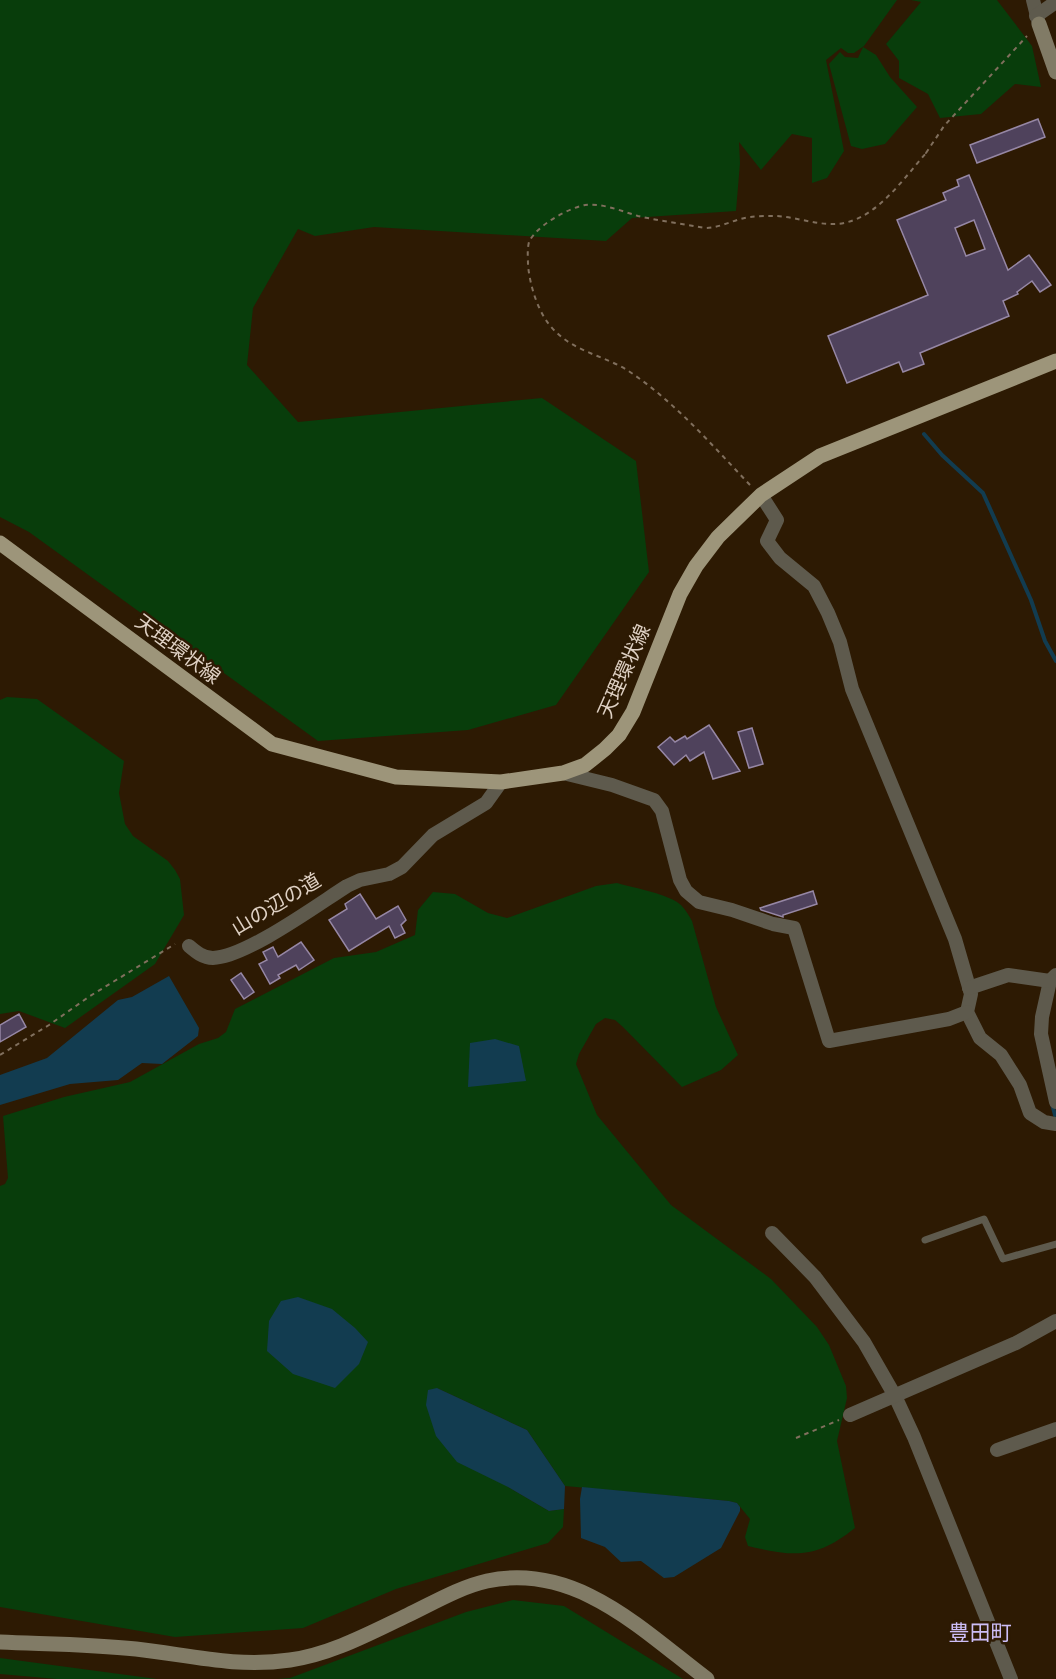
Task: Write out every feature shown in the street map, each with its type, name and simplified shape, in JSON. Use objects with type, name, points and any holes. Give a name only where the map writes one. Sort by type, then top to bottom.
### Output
[{"type":"main road","name":"天理環状線","points":[[0,543],[272,744],[396,777],[501,782],[563,773],[585,765],[619,735],[633,712],[680,594],[696,566],[718,537],[760,495],[820,456],[1056,361]]},
{"type":"street","points":[[1033,0],[1056,72]]},
{"type":"street","points":[[1038,20],[1056,2]]},
{"type":"street","points":[[760,495],[777,520],[767,541],[780,558],[814,586],[840,642],[852,689],[955,939],[970,994],[967,1012],[980,1038],[1001,1055],[1020,1085],[1030,1113],[1044,1122],[1056,1124]]},
{"type":"street","points":[[563,773],[612,784],[654,800],[662,811],[680,880],[686,891],[699,902],[794,928],[829,1041],[949,1019],[967,1012]]},
{"type":"street","name":"山の辺の道","points":[[189,946],[197,953],[210,958],[243,950],[347,886],[360,880],[376,879],[389,874],[402,867],[433,835],[486,803],[501,782]]},
{"type":"street","points":[[969,988],[1008,975],[1053,978],[1041,1034],[1056,1102]]},
{"type":"street","points":[[772,1233],[814,1277],[864,1341],[895,1396],[1011,1679]]},
{"type":"street","points":[[849,1415],[1016,1343],[1056,1321]]},
{"type":"street","points":[[997,1450],[1056,1429]]},
{"type":"street","points":[[0,1642],[111,1646],[163,1652],[210,1661],[256,1664],[291,1660],[336,1649],[465,1588],[488,1581],[529,1577],[563,1583],[587,1593],[611,1607],[707,1679]]},
{"type":"lane","points":[[925,1240],[984,1219],[1003,1259],[1056,1244]]},
{"type":"path","points":[[760,495],[697,430],[651,388],[626,369],[571,344],[548,325],[540,313],[529,270],[529,242],[535,233],[551,220],[585,205],[615,208],[636,215],[705,228],[713,228],[748,217],[779,216],[843,224],[866,215],[894,189],[927,152],[944,126],[1038,20]]},
{"type":"path","points":[[0,1055],[172,945],[183,942],[189,946]]},
{"type":"path","points":[[796,1438],[849,1415]]},
{"type":"green space","points":[[0,0],[897,0],[864,46],[854,53],[848,53],[841,48],[826,60],[844,151],[827,178],[812,183],[812,138],[792,134],[761,170],[739,142],[740,163],[736,211],[632,218],[606,241],[374,227],[315,236],[298,229],[253,308],[247,365],[298,422],[542,398],[636,461],[649,572],[556,705],[468,730],[318,741],[29,532],[0,517]]},
{"type":"green space","points":[[911,0],[997,0],[1032,46],[1041,87],[1015,84],[981,114],[940,118],[928,94],[899,78],[899,61],[886,44],[921,2]]},
{"type":"green space","points":[[863,47],[876,55],[890,77],[917,107],[885,144],[862,149],[851,146],[829,64],[840,52],[845,57],[858,58]]},
{"type":"green space","points":[[7,697],[37,699],[124,761],[119,793],[125,824],[133,836],[168,861],[180,879],[184,915],[155,964],[65,1028],[19,1011],[0,1014],[0,700]]},
{"type":"green space","points":[[617,883],[676,901],[686,911],[692,921],[716,1007],[738,1055],[721,1070],[682,1087],[623,1027],[615,1020],[605,1018],[596,1024],[576,1064],[597,1115],[671,1205],[771,1279],[817,1327],[829,1345],[846,1386],[847,1398],[837,1441],[855,1528],[841,1538],[816,1550],[804,1553],[779,1552],[748,1546],[745,1537],[750,1519],[737,1503],[565,1486],[527,1430],[437,1388],[508,1487],[549,1511],[564,1509],[563,1527],[548,1543],[396,1589],[303,1628],[175,1637],[0,1607],[0,1186],[5,1184],[8,1178],[3,1116],[64,1097],[130,1082],[199,1044],[218,1038],[226,1032],[235,1009],[334,958],[376,952],[415,935],[418,910],[433,892],[455,894],[488,913],[507,918],[596,886]]},
{"type":"green space","points":[[513,1600],[564,1606],[683,1679],[277,1679],[290,1678],[466,1612]]},
{"type":"green space","points":[[0,1658],[157,1679],[57,1679],[0,1674]]},
{"type":"water","points":[[169,976],[199,1028],[198,1036],[162,1064],[142,1063],[118,1080],[70,1084],[0,1105],[0,1075],[47,1058],[118,1000],[132,997]]},
{"type":"water","points":[[495,1039],[519,1046],[526,1081],[468,1087],[470,1043]]},
{"type":"water","points":[[298,1297],[332,1309],[368,1342],[359,1364],[335,1388],[293,1374],[267,1351],[269,1321],[281,1301]]},
{"type":"water","points":[[437,1388],[527,1430],[565,1486],[564,1509],[549,1511],[508,1487],[457,1462],[436,1436],[426,1405],[428,1390]]},
{"type":"water","points":[[582,1487],[729,1501],[737,1503],[740,1511],[721,1548],[674,1577],[664,1578],[641,1561],[621,1562],[605,1547],[581,1538]]},
{"type":"building","points":[[1038,119],[1045,137],[977,163],[970,145]]},
{"type":"building","points":[[969,175],[1008,270],[1029,255],[1051,285],[1040,292],[1032,281],[1017,292],[1018,294],[1003,301],[1009,316],[920,353],[924,364],[903,372],[899,362],[847,383],[828,336],[928,295],[897,220],[946,200],[943,193],[959,186],[957,180]],"holes":[[[974,220],[985,249],[966,256],[955,228]]]},
{"type":"building","points":[[709,725],[740,771],[713,779],[704,752],[690,761],[686,755],[674,765],[658,747],[670,737],[675,742],[685,736],[687,739]]},
{"type":"building","points":[[752,728],[763,764],[749,768],[738,732]]},
{"type":"building","points":[[813,891],[817,904],[783,915],[783,917],[760,908]]},
{"type":"building","points":[[360,894],[376,919],[398,906],[406,920],[401,925],[405,933],[395,938],[389,926],[349,951],[329,920],[347,909],[345,904]]},
{"type":"building","points":[[301,942],[314,960],[299,970],[296,965],[278,975],[280,978],[270,984],[259,964],[267,960],[263,952],[273,947],[278,957]]},
{"type":"building","points":[[241,973],[254,992],[244,999],[231,980]]},
{"type":"building","points":[[19,1014],[26,1027],[0,1042],[0,1025]]},
{"type":"waterway","points":[[924,434],[942,455],[983,493],[1031,600],[1045,641],[1056,661]]},
{"type":"waterway","points":[[1052,1104],[1055,1115]]},
{"type":"district","name":"豊田町","points":[[980,1633]]}]
